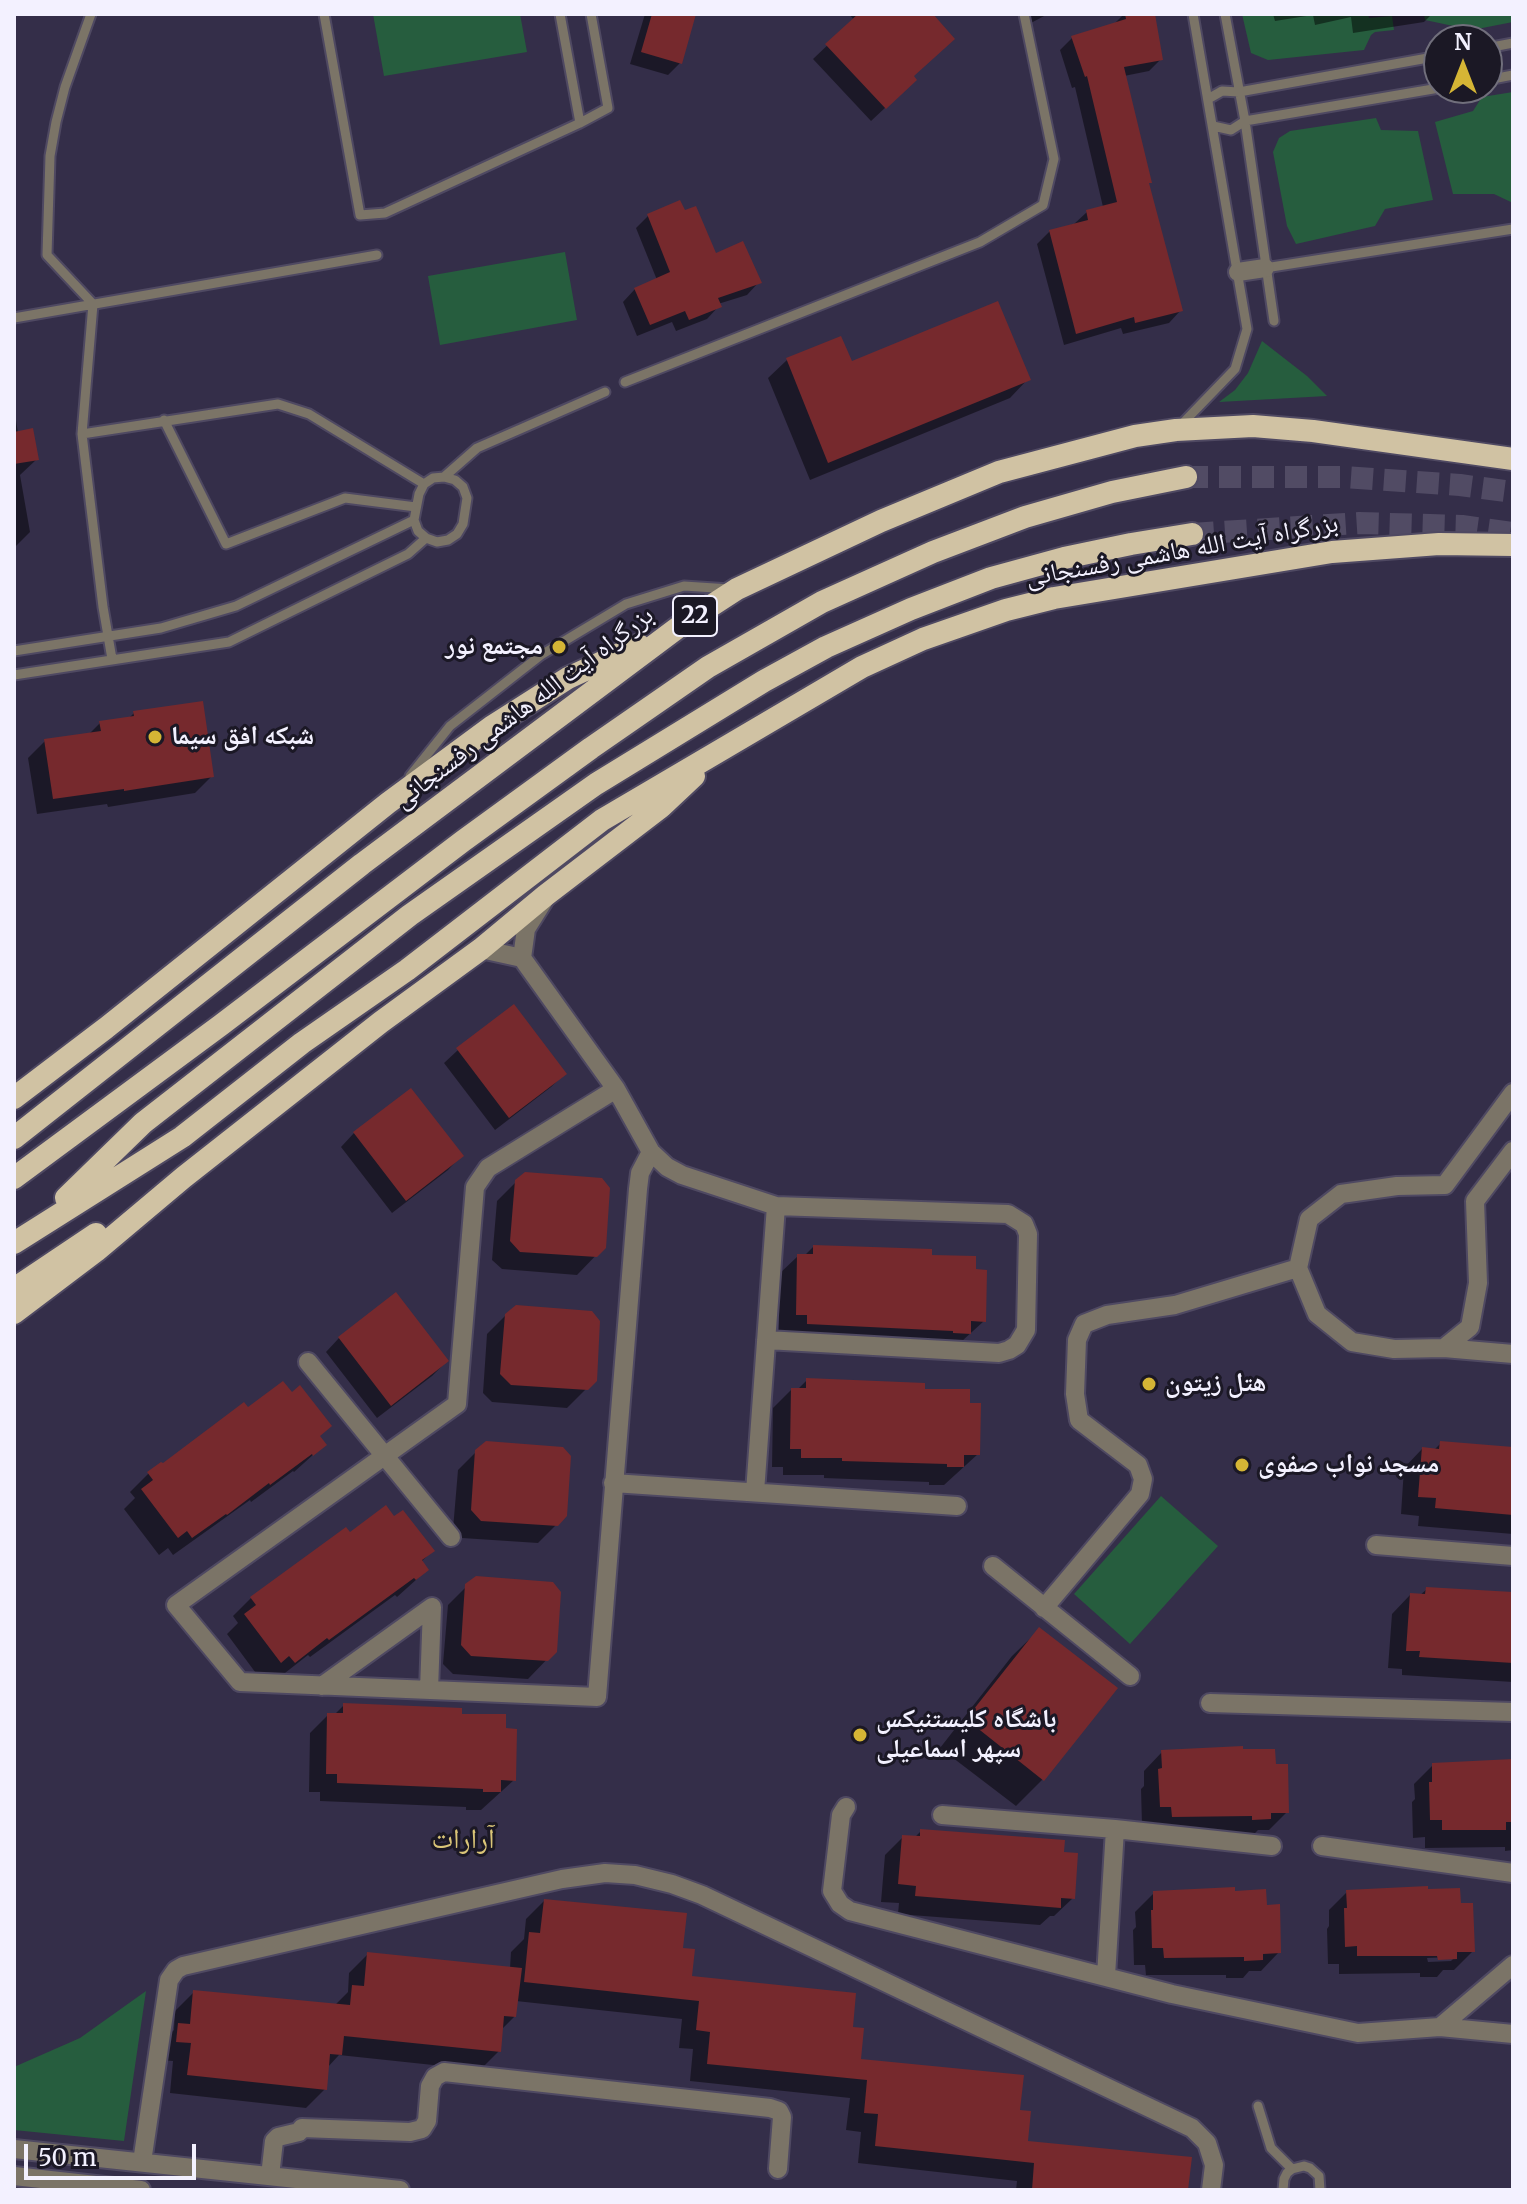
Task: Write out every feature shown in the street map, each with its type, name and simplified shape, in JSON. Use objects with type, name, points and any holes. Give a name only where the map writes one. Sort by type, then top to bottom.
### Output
[{"type":"highway","name":"بزرگراه آیت الله هاشمی رفسنجانی","points":[[14,1138],[362,864],[680,626],[737,589],[881,521],[999,472],[1135,436],[1176,430],[1253,426],[1313,431],[1513,459]]},
{"type":"highway","name":"22","points":[[14,1178],[463,841],[708,667],[822,602],[933,552],[1025,517],[1112,492],[1186,477]]},
{"type":"highway","name":"بزرگراه آیت الله هاشمی رفسنجانی","points":[[37,1227],[143,1123],[410,915],[552,814],[703,717],[826,647],[991,578],[1064,558],[1192,534]]},
{"type":"highway","name":"بزرگراه آیت الله هاشمی رفسنجانی","points":[[14,1243],[182,1137],[302,1043],[407,970],[602,820],[862,667],[923,639],[1006,610],[1054,598],[1332,552],[1439,544],[1513,545]]},
{"type":"highway","points":[[14,1098],[388,803],[491,727],[568,678],[680,626]]},
{"type":"highway","points":[[14,1313],[96,1251],[184,1177],[369,1031],[481,949],[661,807],[726,745]]},
{"type":"highway","points":[[14,1289],[184,1177]]},
{"type":"street","points":[[1238,272],[1265,268]]},
{"type":"street","points":[[522,958],[526,929],[546,895]]},
{"type":"street","points":[[481,949],[522,958],[616,1089],[651,1152],[667,1167],[682,1175],[776,1206],[1008,1214],[1024,1224],[1028,1234],[1026,1330],[1017,1345],[999,1353],[766,1340]]},
{"type":"street","points":[[616,1089],[488,1168],[475,1187],[457,1404],[176,1605],[240,1682],[597,1697],[638,1189],[640,1173],[651,1152]]},
{"type":"street","points":[[1513,1093],[1445,1185],[1397,1186],[1341,1194],[1309,1219],[1298,1268],[1317,1314],[1352,1342],[1394,1349],[1444,1348],[1513,1354]]},
{"type":"street","points":[[1444,1348],[1470,1327],[1478,1283],[1475,1201],[1513,1151]]},
{"type":"street","points":[[755,1492],[776,1206]]},
{"type":"street","points":[[1044,1608],[1140,1494],[1143,1479],[1138,1465],[1079,1420],[1075,1394],[1077,1340],[1084,1324],[1107,1315],[1175,1305],[1298,1268]]},
{"type":"street","points":[[308,1362],[451,1537]]},
{"type":"street","points":[[613,1483],[957,1506]]},
{"type":"street","points":[[1376,1545],[1513,1556]]},
{"type":"street","points":[[993,1566],[1130,1676]]},
{"type":"street","points":[[322,1686],[432,1607],[429,1690]]},
{"type":"street","points":[[1210,1703],[1513,1712]]},
{"type":"street","points":[[846,1807],[841,1815],[832,1891],[840,1904],[850,1911],[1172,1994],[1358,2033],[1440,2027],[1513,2034]]},
{"type":"street","points":[[942,1815],[1272,1846]]},
{"type":"street","points":[[1106,1976],[1115,1829]]},
{"type":"street","points":[[1322,1846],[1513,1873]]},
{"type":"street","points":[[142,2162],[169,1980],[176,1970],[562,1879],[605,1873],[635,1875],[702,1895],[1192,2128],[1207,2143],[1214,2165],[1211,2190]]},
{"type":"street","points":[[1440,2027],[1513,1965]]},
{"type":"street","points":[[259,2180],[274,2141],[305,2127],[410,2132],[422,2129],[427,2121],[430,2086],[435,2077],[444,2072],[779,2111],[782,2117],[778,2169]]},
{"type":"street","points":[[14,2149],[142,2162],[259,2180],[400,2190]]},
{"type":"street","points":[[14,2176],[141,2190]]},
{"type":"lane","points":[[91,14],[56,122],[50,156],[47,255],[93,304],[82,434],[112,659]]},
{"type":"lane","points":[[324,14],[360,215],[385,213],[608,108],[591,14]]},
{"type":"lane","points":[[560,14],[580,123]]},
{"type":"lane","points":[[625,382],[980,242],[1043,205],[1054,159],[1024,14]]},
{"type":"lane","points":[[1176,430],[1235,369],[1247,329],[1193,14]]},
{"type":"lane","points":[[1225,14],[1245,121],[1274,321]]},
{"type":"lane","points":[[1208,99],[1222,91],[1239,92],[1423,59]]},
{"type":"lane","points":[[1213,126],[1231,130],[1245,121],[1423,91]]},
{"type":"lane","points":[[1265,268],[1513,229]]},
{"type":"lane","points":[[14,318],[377,255]]},
{"type":"lane","points":[[444,477],[477,448],[605,392]]},
{"type":"lane","points":[[82,434],[278,404],[309,414],[424,484]]},
{"type":"lane","points":[[164,420],[226,544],[345,498],[416,507]]},
{"type":"lane","points":[[444,477],[455,480],[463,487],[467,498],[463,524],[457,534],[437,542],[418,531],[414,520],[424,484],[433,478],[444,477]]},
{"type":"lane","points":[[14,651],[161,628],[236,606],[414,520]]},
{"type":"lane","points":[[14,675],[229,642],[408,554],[426,538]]},
{"type":"lane","points":[[388,803],[450,726],[553,648],[626,604],[684,586],[737,589]]},
{"type":"lane","points":[[1258,2106],[1271,2148],[1292,2169]]},
{"type":"lane","points":[[1283,2190],[1284,2179],[1292,2169],[1304,2166],[1315,2171],[1321,2182],[1320,2190]]},
{"type":"green space","points":[[373,14],[520,14],[527,52],[384,76]]},
{"type":"green space","points":[[1242,14],[1392,16],[1394,30],[1375,32],[1364,50],[1268,60],[1251,53]]},
{"type":"green space","points":[[1424,14],[1513,14],[1513,22],[1503,24],[1444,24],[1425,20]]},
{"type":"green space","points":[[1513,92],[1513,203],[1494,194],[1453,194],[1435,122],[1473,111],[1478,104],[1503,104],[1503,94]]},
{"type":"green space","points":[[1376,118],[1381,130],[1418,131],[1433,200],[1385,209],[1375,226],[1296,244],[1287,226],[1273,152],[1279,138],[1290,131]]},
{"type":"green space","points":[[565,252],[577,320],[440,345],[428,276]]},
{"type":"green space","points":[[1262,341],[1327,396],[1219,402],[1235,390],[1248,373]]},
{"type":"green space","points":[[1161,1496],[1218,1546],[1130,1644],[1074,1594]]},
{"type":"green space","points":[[146,1991],[124,2141],[14,2130],[14,2067],[80,2038]]},
{"type":"building","points":[[652,14],[696,14],[682,64],[641,52]]},
{"type":"building","points":[[858,14],[933,14],[955,39],[914,76],[917,80],[886,109],[825,44]]},
{"type":"building","points":[[1125,14],[1155,14],[1163,60],[1124,67],[1152,183],[1149,183],[1183,311],[1135,323],[1134,317],[1076,334],[1049,230],[1088,220],[1086,210],[1117,202],[1087,76],[1071,36],[1126,19]]},
{"type":"building","points":[[680,200],[685,210],[696,206],[716,253],[743,241],[762,283],[718,298],[722,307],[689,320],[685,311],[650,325],[634,288],[670,272],[647,214]]},
{"type":"building","points":[[998,301],[1031,380],[828,463],[786,358],[841,336],[852,361]]},
{"type":"building","points":[[33,428],[39,460],[14,464],[14,432]]},
{"type":"building","name":"شبکه افق سیما","points":[[203,701],[214,777],[53,799],[44,739],[101,731],[99,721],[134,716],[133,711]]},
{"type":"building","points":[[514,1004],[567,1074],[509,1118],[456,1048]]},
{"type":"building","points":[[411,1088],[464,1156],[406,1201],[353,1132]]},
{"type":"building","points":[[525,1172],[602,1178],[610,1188],[606,1248],[597,1257],[520,1252],[510,1241],[515,1180]]},
{"type":"building","points":[[813,1245],[932,1249],[932,1255],[976,1256],[976,1269],[987,1270],[986,1322],[971,1321],[971,1334],[807,1324],[807,1315],[796,1315],[797,1254],[813,1254]]},
{"type":"building","points":[[396,1292],[449,1361],[391,1406],[338,1337]]},
{"type":"building","points":[[516,1305],[592,1311],[600,1321],[597,1381],[588,1390],[511,1385],[500,1374],[505,1314]]},
{"type":"building","points":[[806,1378],[925,1383],[925,1389],[970,1389],[970,1403],[981,1403],[980,1455],[964,1455],[964,1467],[801,1458],[801,1449],[790,1449],[791,1388],[806,1388]]},
{"type":"building","points":[[283,1381],[292,1392],[300,1385],[332,1426],[320,1436],[327,1445],[192,1538],[187,1531],[178,1538],[141,1489],[153,1480],[147,1472],[244,1402],[248,1407]]},
{"type":"building","points":[[486,1441],[563,1447],[571,1456],[567,1516],[558,1526],[481,1521],[471,1510],[475,1450]]},
{"type":"building","points":[[1440,1441],[1513,1447],[1513,1515],[1435,1508],[1436,1498],[1418,1497],[1422,1447],[1439,1449]]},
{"type":"building","points":[[386,1505],[394,1516],[403,1510],[435,1551],[422,1560],[429,1570],[295,1663],[289,1656],[281,1663],[244,1614],[256,1605],[250,1597],[346,1527],[350,1532]]},
{"type":"building","points":[[476,1576],[553,1582],[561,1592],[557,1652],[548,1661],[471,1656],[461,1645],[465,1584]]},
{"type":"building","points":[[1426,1587],[1513,1592],[1513,1663],[1419,1657],[1420,1651],[1406,1651],[1410,1593],[1425,1594]]},
{"type":"building","points":[[1039,1627],[1118,1688],[1044,1781],[966,1719]]},
{"type":"building","points":[[343,1703],[462,1708],[462,1714],[506,1714],[506,1728],[517,1729],[516,1781],[501,1780],[501,1792],[337,1783],[337,1774],[326,1774],[327,1713],[343,1713]]},
{"type":"building","points":[[1243,1746],[1243,1749],[1275,1749],[1276,1764],[1288,1764],[1289,1813],[1271,1813],[1271,1819],[1252,1820],[1252,1816],[1172,1817],[1171,1807],[1160,1807],[1158,1769],[1162,1768],[1161,1750]]},
{"type":"building","points":[[1513,1759],[1513,1822],[1506,1822],[1506,1830],[1442,1830],[1442,1820],[1430,1820],[1432,1763]]},
{"type":"building","points":[[920,1829],[1065,1840],[1064,1852],[1078,1853],[1075,1899],[1061,1898],[1061,1908],[915,1896],[916,1886],[898,1884],[902,1835],[920,1836]]},
{"type":"building","points":[[1428,1886],[1428,1889],[1460,1888],[1461,1903],[1473,1903],[1475,1952],[1457,1952],[1457,1959],[1438,1960],[1437,1956],[1357,1956],[1357,1946],[1345,1947],[1346,1890]]},
{"type":"building","points":[[1235,1887],[1235,1891],[1266,1889],[1267,1905],[1280,1904],[1281,1953],[1263,1954],[1263,1960],[1244,1961],[1244,1957],[1164,1958],[1163,1948],[1152,1948],[1153,1891]]},
{"type":"building","points":[[544,1899],[687,1913],[683,1948],[695,1949],[692,1976],[856,1993],[853,2027],[864,2028],[861,2059],[1024,2075],[1020,2110],[1031,2111],[1028,2141],[1192,2157],[1188,2190],[1032,2190],[1034,2163],[875,2146],[878,2114],[864,2113],[867,2080],[707,2064],[710,2032],[696,2030],[699,2001],[524,1982],[529,1932],[540,1933]]},
{"type":"building","points":[[367,1952],[522,1968],[516,2017],[504,2016],[501,2052],[344,2036],[342,2055],[330,2054],[327,2090],[187,2075],[191,2043],[176,2042],[178,2023],[190,2024],[193,1990],[350,2005],[352,1985],[364,1986]]},
{"type":"tunnel","points":[[1186,477],[1345,477],[1513,492]]},
{"type":"tunnel","points":[[1192,534],[1359,523],[1462,526],[1513,533]]},
{"type":"place","name":"مجتمع نور","points":[[559,647]]},
{"type":"place","name":"شبکه افق سیما","points":[[155,737]]},
{"type":"place","name":"هتل زیتون","points":[[1149,1384]]},
{"type":"place","name":"مسجد نواب صفوی","points":[[1242,1465]]},
{"type":"place","name":"باشگاه کلیستنیکس سپهر اسماعیلی","points":[[860,1735]]},
{"type":"district","name":"آرارات","points":[[463,1840]]}]
